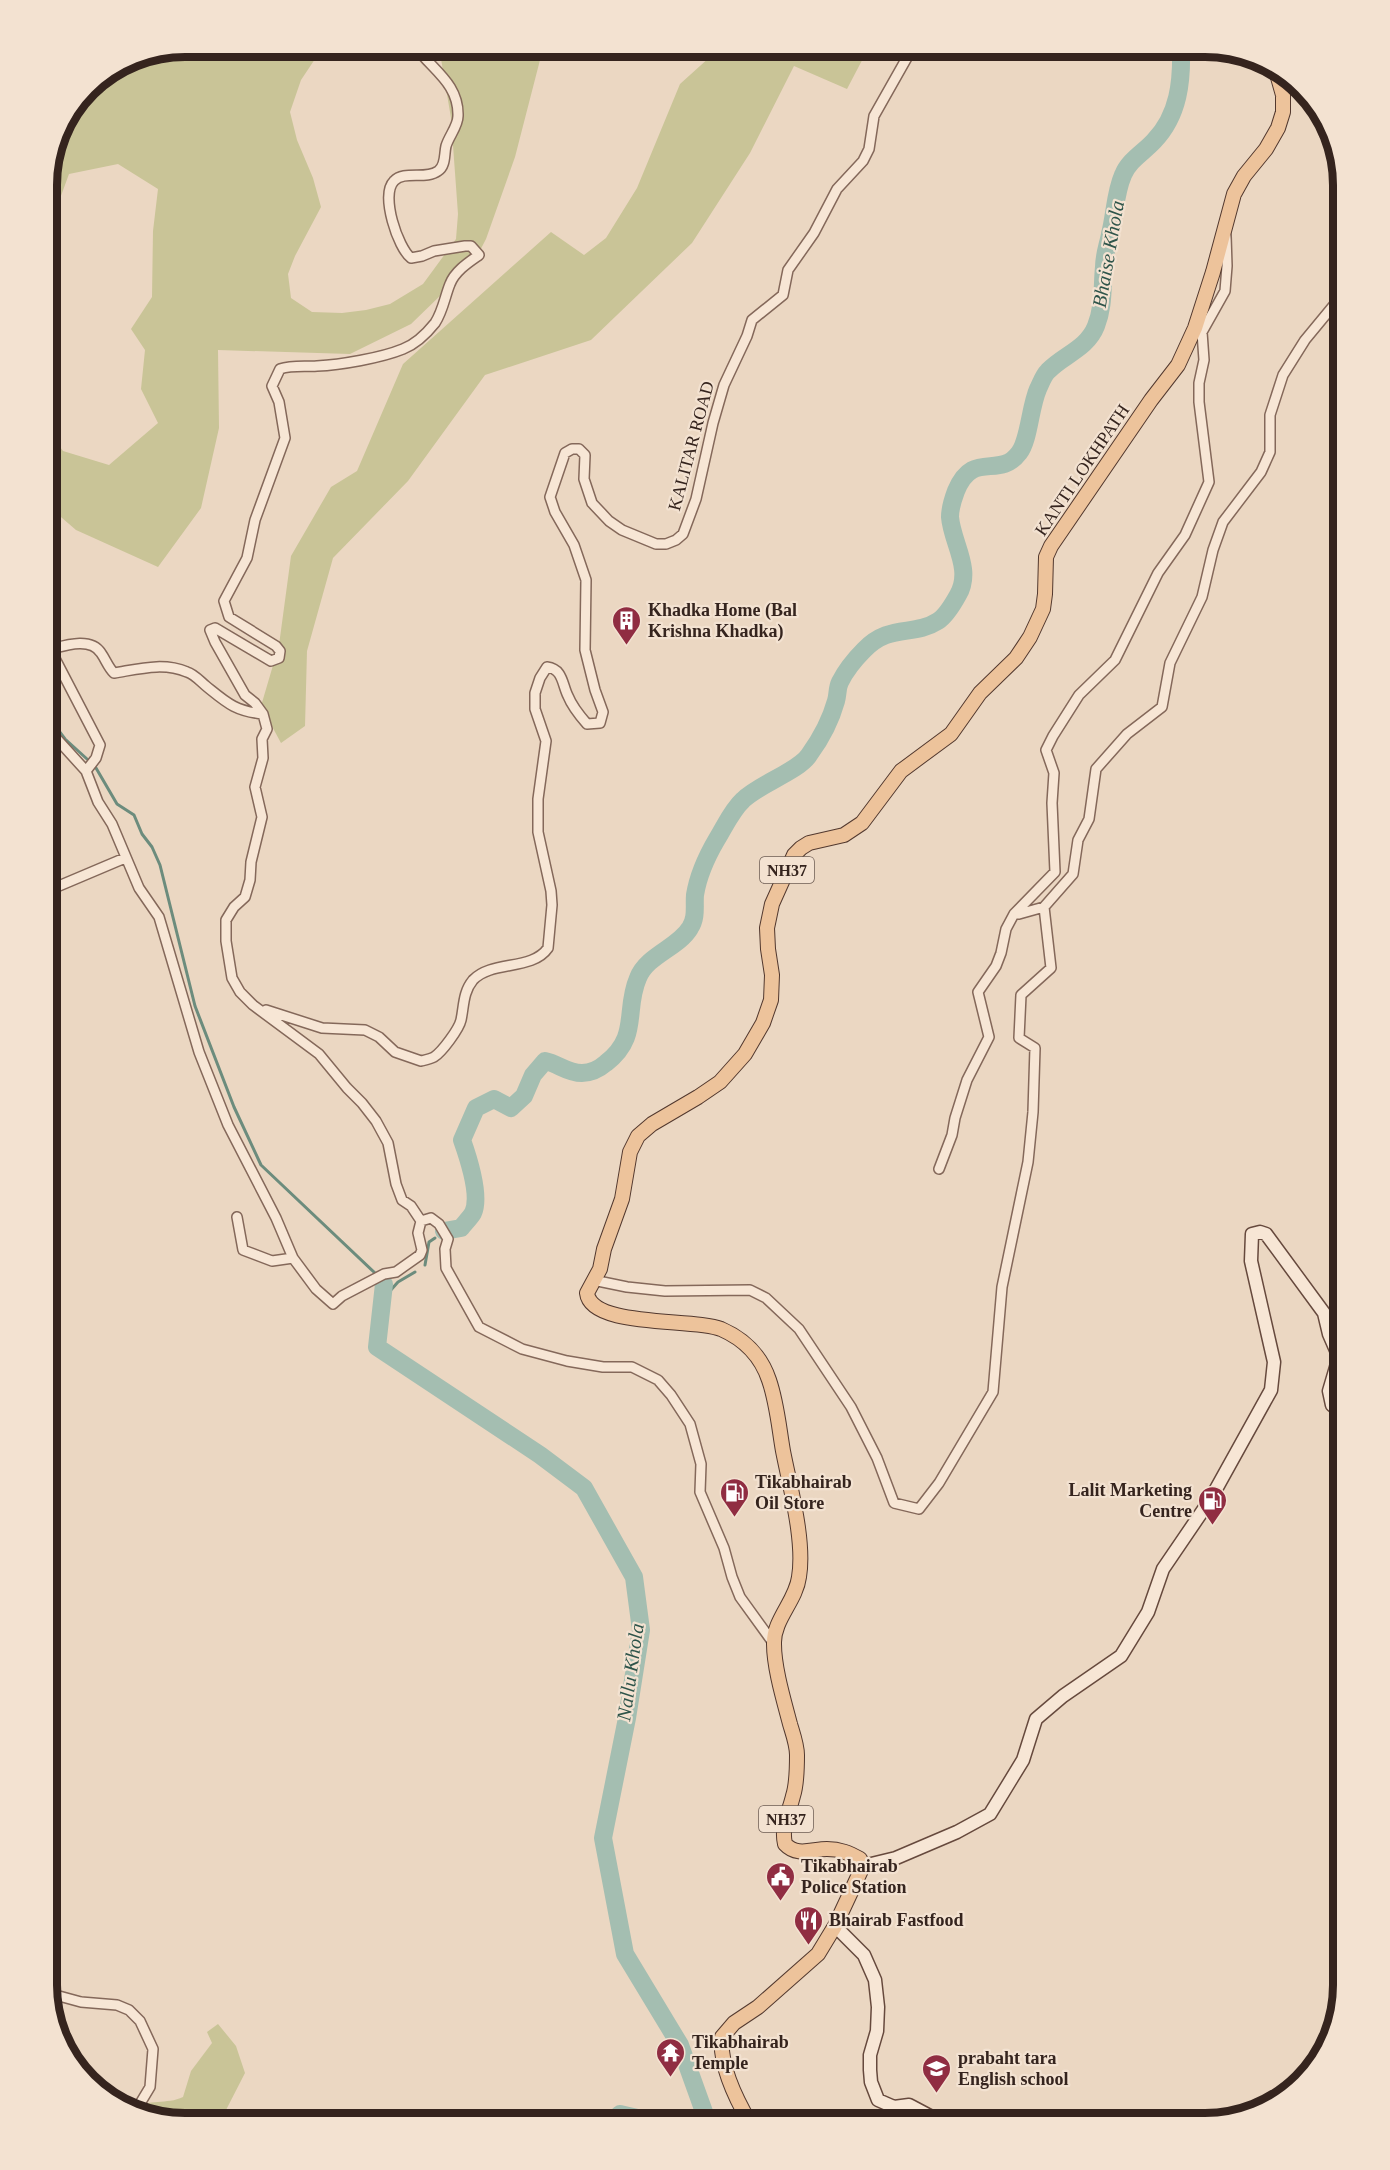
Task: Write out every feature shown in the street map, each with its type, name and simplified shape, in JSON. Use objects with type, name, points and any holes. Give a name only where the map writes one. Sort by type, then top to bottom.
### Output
[{"type":"main road","name":"KANTI LOKHPATH","points":[[863,1866],[860,1859],[848,1851],[826,1849],[796,1851],[785,1844],[784,1822],[794,1793],[797,1752],[783,1698],[774,1644],[779,1623],[795,1593],[800,1576],[799,1551],[796,1521],[776,1410],[770,1381],[761,1361],[751,1348],[720,1329],[691,1323],[620,1316],[594,1307],[587,1293],[600,1269],[604,1249],[618,1214],[630,1152],[638,1136],[652,1124],[720,1082],[746,1054],[763,1023],[771,1000],[772,975],[767,928],[772,904],[794,855],[809,843],[844,835],[861,824],[901,771],[951,734],[980,693],[1016,658],[1030,637],[1043,609],[1046,557],[1051,546],[1151,400],[1178,365],[1195,328],[1234,194],[1278,128],[1283,112],[1283,95],[1279,81]]},
{"type":"main road","points":[[745,2113],[729,2079],[723,2055],[722,2037],[734,2023],[758,2007],[823,1948],[863,1866]]},
{"type":"street","points":[[57,739],[86,771],[98,802],[112,824],[139,888],[159,917],[199,1052],[228,1125],[276,1218],[293,1258],[316,1289],[333,1304],[342,1296],[376,1278],[396,1272],[420,1255],[422,1250],[418,1233],[421,1221],[411,1206],[402,1200],[396,1184],[388,1143],[369,1112],[319,1054],[253,1005],[240,992],[232,978],[226,940],[226,920],[234,907],[245,897],[262,817],[255,787],[263,758],[262,739],[267,729],[263,714],[245,695],[210,630],[215,628],[271,661],[279,657],[280,651],[276,646],[229,616],[224,601],[247,558],[255,520],[285,438],[279,402],[272,386],[280,369],[290,366],[341,363],[404,349],[422,338],[436,321],[451,281],[465,265],[479,255],[471,246],[465,246],[434,251],[411,258],[403,249],[392,220],[389,195],[392,183],[402,177],[428,175],[439,171],[458,115],[447,80],[426,57]]},
{"type":"street","name":"KALITAR ROAD","points":[[253,1005],[322,1028],[365,1030],[378,1037],[395,1052],[421,1062],[436,1055],[459,1026],[462,1001],[473,980],[484,972],[530,960],[545,953],[548,948],[552,905],[538,832],[538,799],[546,741],[535,709],[535,693],[547,667],[554,668],[561,674],[568,696],[587,724],[600,723],[603,712],[585,650],[586,580],[574,545],[555,512],[550,497],[565,453],[572,449],[579,449],[585,455],[584,479],[592,503],[609,521],[622,530],[656,544],[666,544],[683,534],[696,499],[724,385],[752,320],[783,295],[788,270],[814,233],[837,189],[862,161],[868,149],[874,116],[907,57]]},
{"type":"street","points":[[939,1169],[952,1135],[967,1080],[989,1037],[978,992],[1002,953],[1006,929],[1014,914],[1055,872],[1052,803],[1054,773],[1046,750],[1079,695],[1115,660],[1158,573],[1185,535],[1209,482],[1199,402],[1199,383],[1204,360],[1202,332],[1225,291],[1226,225]]},
{"type":"street","points":[[1014,914],[1044,907],[1073,874],[1078,840],[1089,819],[1096,769],[1127,734],[1162,707],[1170,663],[1202,597],[1213,550],[1223,522],[1261,472],[1269,452],[1270,416],[1283,375],[1305,340],[1333,307]]},
{"type":"street","points":[[57,646],[86,644],[99,650],[108,668],[114,674],[158,666],[189,672],[229,704],[244,712],[263,714]]},
{"type":"street","points":[[57,662],[100,745],[96,758],[86,771]]},
{"type":"street","points":[[57,887],[125,858]]},
{"type":"street","points":[[593,1280],[627,1287],[666,1291],[750,1290],[766,1298],[799,1329],[851,1407],[877,1458],[894,1503],[919,1509],[939,1483],[993,1392],[1002,1287],[1028,1162],[1034,1112],[1035,1048],[1019,1038],[1021,995],[1050,969],[1044,907]]},
{"type":"street","points":[[237,1217],[243,1250],[272,1262],[293,1258]]},
{"type":"street","points":[[421,1221],[431,1218],[439,1224],[448,1239],[445,1249],[446,1268],[479,1327],[522,1349],[567,1361],[603,1367],[632,1367],[658,1380],[671,1395],[690,1424],[701,1464],[700,1492],[724,1548],[740,1597],[774,1644]]},
{"type":"street","points":[[863,1866],[896,1858],[957,1832],[990,1814],[1023,1760],[1036,1719],[1063,1696],[1121,1656],[1148,1612],[1163,1569],[1210,1500],[1240,1442],[1271,1390],[1274,1362],[1251,1261],[1252,1234],[1260,1232],[1266,1234],[1324,1313],[1333,1343]]},
{"type":"street","points":[[1329,1334],[1333,1332]]},
{"type":"street","points":[[1333,1377],[1329,1391],[1333,1406]]},
{"type":"street","points":[[835,1926],[864,1955],[875,1980],[878,2007],[877,2031],[870,2055],[870,2070],[871,2082],[878,2100],[894,2107],[909,2105],[924,2113]]},
{"type":"street","points":[[57,1996],[81,2002],[117,2006],[129,2010],[140,2021],[153,2049],[150,2087],[139,2104]]},
{"type":"shaded area","points":[[316,57],[301,80],[290,112],[297,140],[313,178],[321,207],[288,274],[291,298],[312,312],[342,313],[366,310],[390,304],[423,284],[456,239],[458,214],[451,118],[441,57],[533,57],[540,60],[515,157],[486,239],[473,264],[411,324],[350,354],[218,350],[219,428],[201,508],[158,567],[76,530],[57,514],[57,443],[63,451],[109,465],[158,423],[141,389],[145,350],[131,329],[152,297],[153,231],[158,189],[118,164],[69,174],[57,207],[59,160],[74,121],[94,94],[128,70],[168,58]]},
{"type":"shaded area","points":[[710,57],[864,57],[847,89],[794,66],[750,153],[692,243],[591,340],[485,375],[408,481],[333,558],[307,651],[305,726],[281,743],[261,706],[279,645],[291,556],[331,487],[357,471],[403,364],[551,232],[584,255],[606,238],[637,188],[680,84]]},
{"type":"shaded area","points":[[218,2024],[236,2046],[245,2073],[226,2110],[228,2113],[176,2113],[142,2105],[183,2097],[191,2071],[212,2043],[207,2032]]},
{"type":"waterway","name":"Bhaise Khola","points":[[444,1231],[461,1228],[473,1213],[475,1206],[473,1176],[462,1140],[476,1108],[494,1099],[511,1108],[524,1096],[533,1075],[545,1061],[572,1072],[585,1073],[601,1067],[617,1053],[630,1023],[632,1001],[638,978],[648,963],[678,941],[690,928],[694,920],[696,888],[706,859],[735,808],[759,788],[797,767],[809,755],[831,715],[840,682],[864,650],[883,636],[929,626],[941,619],[952,606],[962,585],[963,576],[963,566],[950,517],[956,491],[970,471],[1003,464],[1011,461],[1019,453],[1025,440],[1035,396],[1045,375],[1092,334],[1099,319],[1102,304],[1105,258],[1120,182],[1129,165],[1154,141],[1169,120],[1177,97],[1181,57]]},
{"type":"waterway","points":[[57,728],[87,759]]},
{"type":"waterway","points":[[96,768],[117,804],[134,815],[160,865],[195,1006],[234,1107],[261,1165],[376,1274]]},
{"type":"waterway","points":[[425,1265],[429,1242],[435,1238]]},
{"type":"waterway","points":[[382,1300],[398,1282],[415,1272]]},
{"type":"waterway","name":"Nallu Khola","points":[[384,1284],[377,1347],[540,1455],[584,1488],[634,1577],[641,1630],[627,1718],[603,1838],[625,1954],[680,2045],[704,2113]]},
{"type":"place","name":"Khadka Home (Bal Krishna Khadka)","points":[[627,646]]},
{"type":"place","name":"Tikabhairab Oil Store","points":[[734,1518]]},
{"type":"place","name":"Lalit Marketing Centre","points":[[1213,1526]]},
{"type":"place","name":"Tikabhairab Police Station","points":[[780,1902]]},
{"type":"place","name":"Bhairab Fastfood","points":[[808,1946]]},
{"type":"place","name":"Tikabhairab Temple","points":[[671,2078]]},
{"type":"place","name":"prabaht tara English school","points":[[937,2094]]}]
